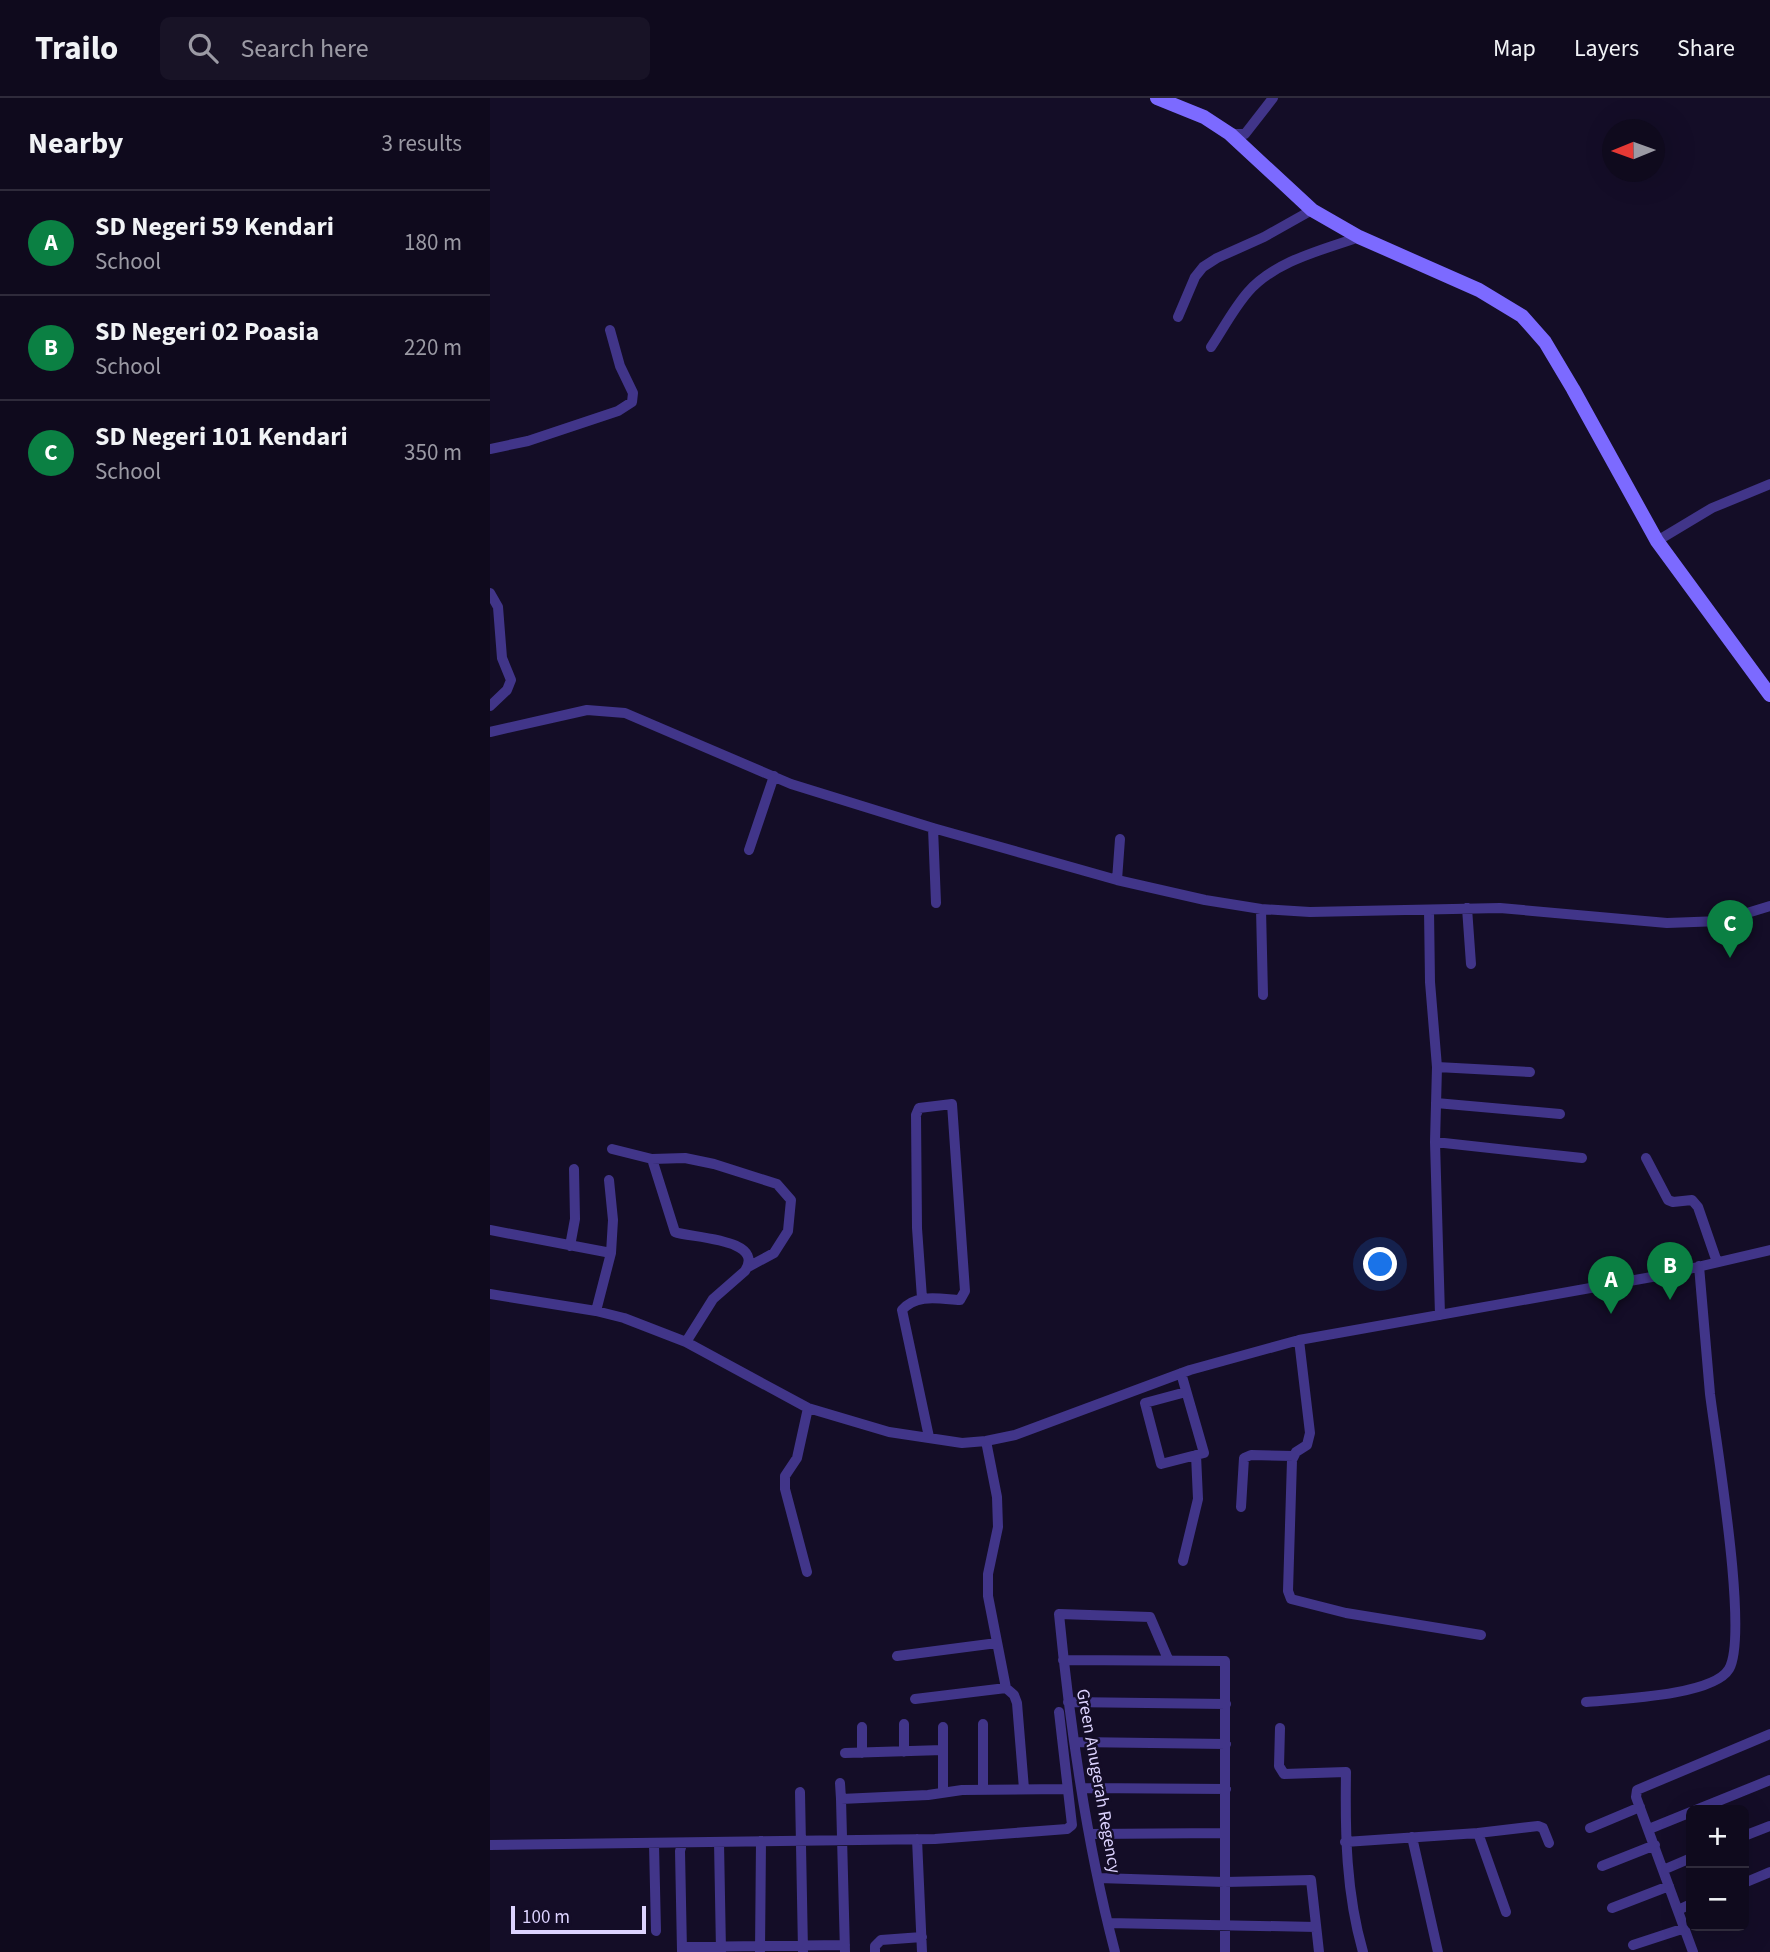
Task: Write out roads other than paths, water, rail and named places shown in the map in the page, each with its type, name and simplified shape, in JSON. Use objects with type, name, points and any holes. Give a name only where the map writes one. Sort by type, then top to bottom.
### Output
[{"type":"street","points":[[1159,98],[1204,117],[1230,134],[1312,210],[1359,237],[1479,290],[1505,304],[1532,326],[1545,342],[1573,389],[1657,541],[1769,693]]},
{"type":"street","points":[[1230,134],[1245,134],[1273,98]]},
{"type":"street","points":[[1178,317],[1195,277],[1203,267],[1312,210]]},
{"type":"street","points":[[1211,347],[1247,293],[1261,280],[1280,267],[1359,237]]},
{"type":"street","points":[[490,449],[528,441],[618,411],[632,402],[633,393],[620,366],[610,330]]},
{"type":"street","points":[[1657,541],[1712,508],[1770,484]]},
{"type":"street","points":[[490,593],[498,607],[502,658],[511,680],[507,690],[490,706]]},
{"type":"street","points":[[490,732],[587,710],[607,710],[638,718],[774,776],[933,828],[1117,880],[1205,900],[1261,909],[1310,912],[1467,908],[1590,915],[1667,923],[1721,921],[1770,906]]},
{"type":"street","points":[[749,850],[774,776]]},
{"type":"street","points":[[933,828],[936,902]]},
{"type":"street","points":[[1117,880],[1120,839]]},
{"type":"street","points":[[1467,908],[1472,964]]},
{"type":"street","points":[[1261,909],[1263,995]]},
{"type":"street","points":[[1429,909],[1430,982],[1437,1067],[1435,1142],[1440,1315]]},
{"type":"street","points":[[1437,1067],[1530,1072]]},
{"type":"street","points":[[1436,1103],[1560,1114]]},
{"type":"street","points":[[922,1298],[916,1115],[919,1108],[952,1104],[965,1291],[960,1300],[922,1298],[908,1303],[902,1310],[929,1437]]},
{"type":"street","points":[[1435,1142],[1583,1158]]},
{"type":"street","points":[[612,1149],[652,1159],[685,1158],[714,1164],[777,1184],[791,1200],[788,1231],[774,1253],[748,1267],[736,1281],[713,1299],[685,1342]]},
{"type":"street","points":[[1646,1158],[1668,1200],[1692,1200],[1698,1207],[1717,1262]]},
{"type":"street","points":[[652,1159],[675,1232],[721,1240],[741,1248],[748,1257],[748,1267]]},
{"type":"street","points":[[570,1246],[575,1219],[575,1169]]},
{"type":"street","points":[[596,1311],[611,1252],[613,1220],[609,1180]]},
{"type":"street","points":[[490,1230],[611,1252]]},
{"type":"street","points":[[490,1294],[624,1318],[685,1342],[808,1408],[889,1432],[962,1443],[1015,1435],[1181,1373],[1299,1340],[1663,1275],[1770,1250]]},
{"type":"street","points":[[1586,1702],[1663,1695],[1717,1681],[1729,1670],[1735,1650],[1736,1621],[1729,1539],[1710,1393],[1699,1266]]},
{"type":"street","points":[[1299,1340],[1310,1433],[1307,1445],[1292,1460],[1288,1591],[1291,1599],[1346,1613],[1481,1635]]},
{"type":"street","points":[[1181,1373],[1204,1453],[1161,1464],[1145,1404],[1186,1392]]},
{"type":"street","points":[[807,1572],[785,1489],[785,1476],[797,1458],[808,1408]]},
{"type":"street","points":[[986,1441],[997,1497],[998,1528],[988,1574],[988,1596],[1006,1688],[1014,1695],[1017,1703],[1024,1789]]},
{"type":"street","points":[[1184,1561],[1198,1499],[1196,1455]]},
{"type":"street","points":[[1241,1507],[1244,1458],[1251,1455],[1294,1456]]},
{"type":"street","name":"Green Anugerah Regency","points":[[1115,1952],[1090,1834],[1068,1702],[1059,1614],[1150,1617],[1168,1659]]},
{"type":"street","points":[[897,1656],[997,1643]]},
{"type":"street","points":[[1063,1660],[1224,1661],[1225,1952]]},
{"type":"street","points":[[915,1699],[1006,1688]]},
{"type":"street","points":[[1068,1702],[1226,1704]]},
{"type":"street","points":[[490,1845],[917,1839],[1066,1829],[1072,1825],[1059,1712]]},
{"type":"street","points":[[904,1724],[904,1752]]},
{"type":"street","points":[[983,1724],[983,1790]]},
{"type":"street","points":[[862,1727],[862,1753]]},
{"type":"street","points":[[943,1727],[943,1792]]},
{"type":"street","points":[[1280,1728],[1279,1766],[1283,1774],[1346,1772],[1345,1842],[1354,1921],[1363,1952]]},
{"type":"street","points":[[1693,1952],[1640,1807],[1637,1790],[1770,1734]]},
{"type":"street","points":[[1076,1742],[1226,1744]]},
{"type":"street","points":[[845,1753],[943,1751]]},
{"type":"street","points":[[1708,1805],[1770,1780]]},
{"type":"street","points":[[682,1844],[682,1950],[845,1949],[840,1783]]},
{"type":"street","points":[[1083,1788],[1226,1788]]},
{"type":"street","points":[[841,1799],[983,1790],[1067,1789]]},
{"type":"street","points":[[800,1792],[802,1949]]},
{"type":"street","points":[[1590,1828],[1640,1807]]},
{"type":"street","points":[[1649,1829],[1686,1814]]},
{"type":"street","points":[[1345,1842],[1538,1826],[1543,1828],[1549,1843]]},
{"type":"street","points":[[1749,1834],[1770,1826]]},
{"type":"street","points":[[1090,1834],[1224,1833]]},
{"type":"street","points":[[1478,1833],[1506,1912]]},
{"type":"street","points":[[1412,1837],[1438,1952]]},
{"type":"street","points":[[917,1839],[922,1952]]},
{"type":"street","points":[[719,1842],[721,1949]]},
{"type":"street","points":[[760,1949],[761,1842]]},
{"type":"street","points":[[654,1844],[656,1931]]},
{"type":"street","points":[[1602,1866],[1655,1846]]},
{"type":"street","points":[[1664,1870],[1686,1860]]},
{"type":"street","points":[[1749,1881],[1770,1872]]},
{"type":"street","points":[[1099,1878],[1224,1882],[1311,1880],[1318,1952]]},
{"type":"street","points":[[1612,1908],[1669,1886]]},
{"type":"street","points":[[1678,1910],[1686,1906]]},
{"type":"street","points":[[1108,1923],[1315,1927]]},
{"type":"street","points":[[1633,1945],[1685,1928]]},
{"type":"street","points":[[875,1952],[875,1946],[881,1940],[922,1937]]},
{"type":"place","name":"SD Negeri 101 Kendari","points":[[1730,958]]},
{"type":"place","name":"SD Negeri 02 Poasia","points":[[1670,1300]]},
{"type":"place","name":"SD Negeri 59 Kendari","points":[[1611,1314]]}]
